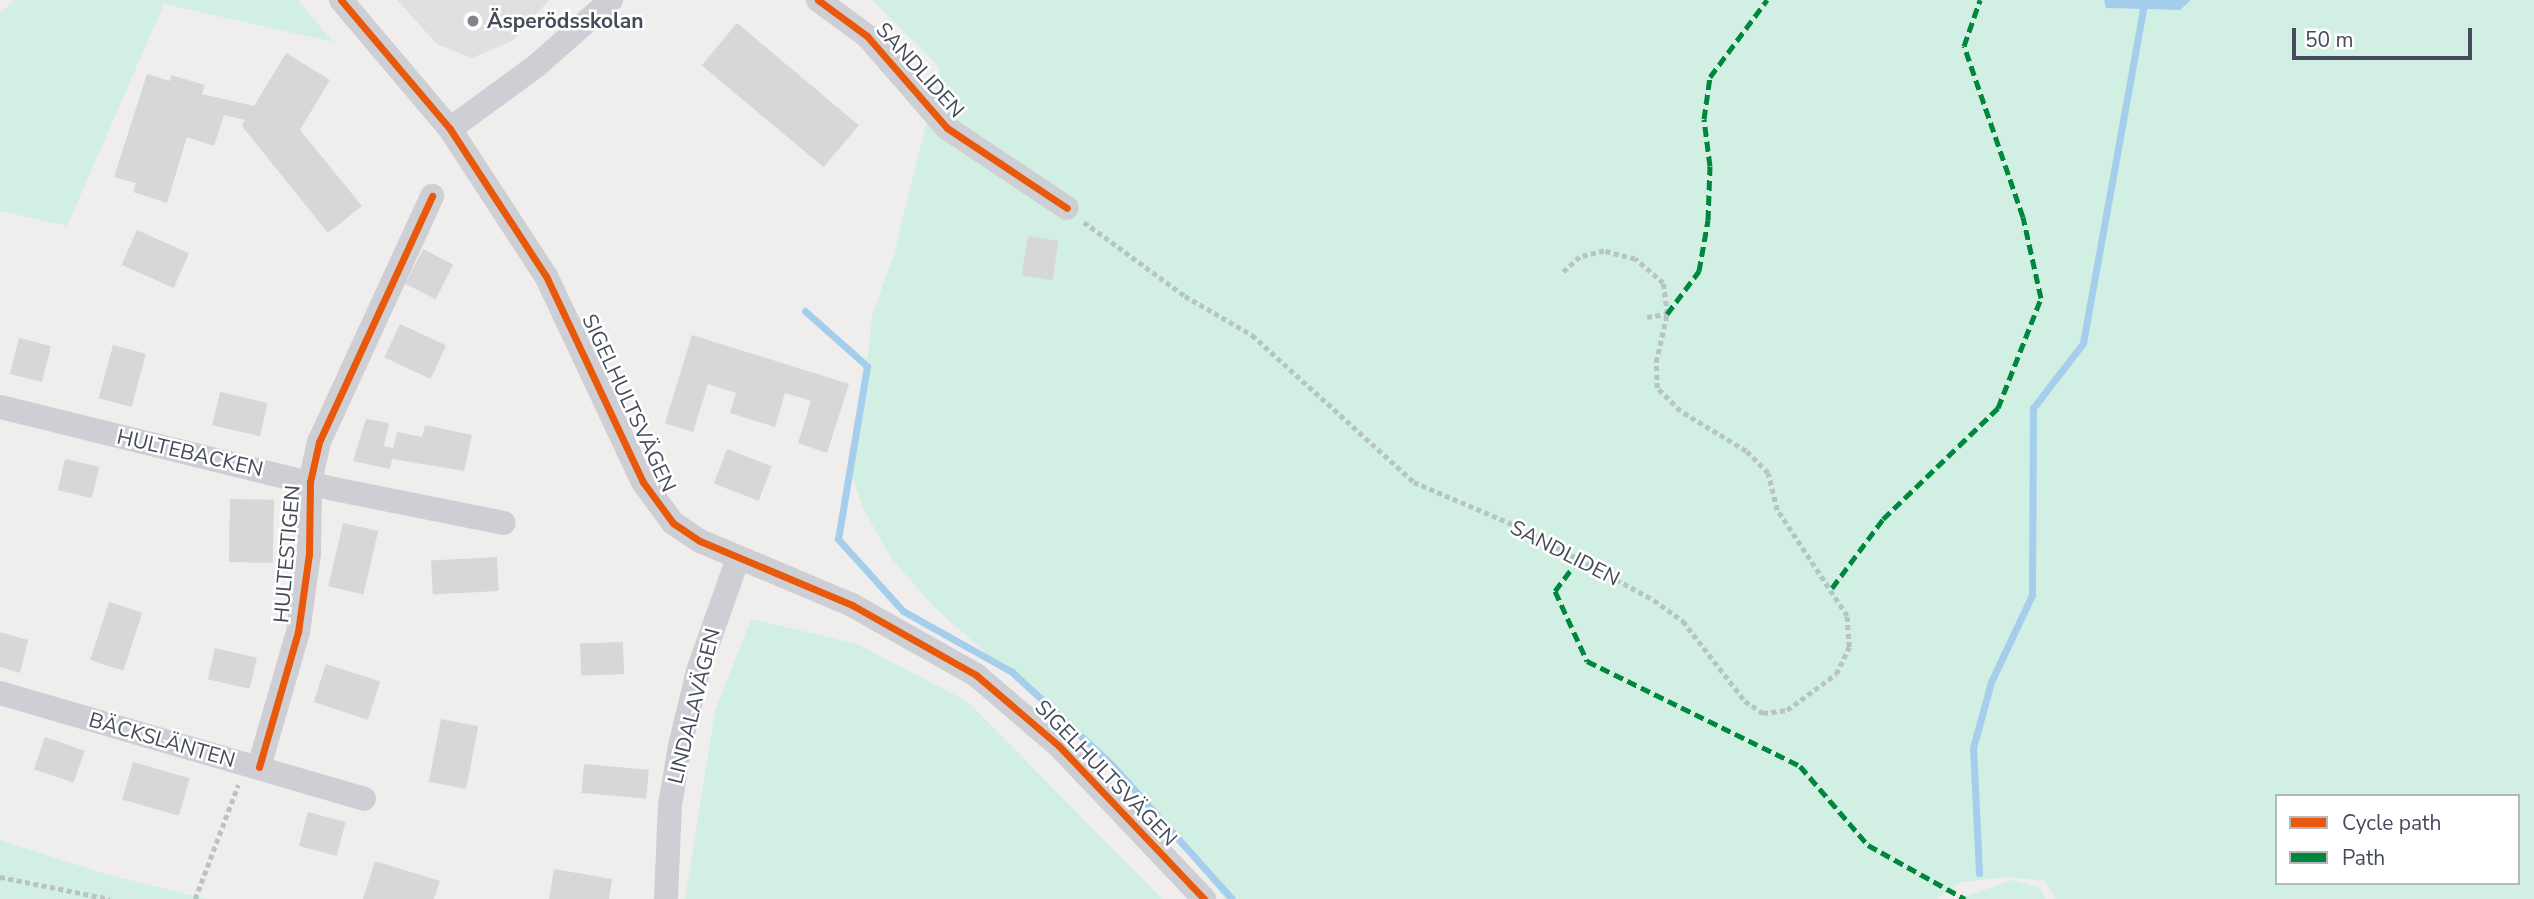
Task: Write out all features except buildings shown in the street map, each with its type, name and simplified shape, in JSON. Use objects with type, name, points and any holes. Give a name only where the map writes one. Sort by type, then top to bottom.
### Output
[{"type":"street","name":"SIGELHULTSVÄGEN","points":[[341,0],[450,129],[572,321],[643,482],[659,508],[687,534],[852,606],[976,676],[1059,746],[1204,899]]},
{"type":"street","points":[[450,129],[536,66],[611,0]]},
{"type":"street","name":"SANDLIDEN","points":[[818,0],[867,36],[947,128],[1067,208]]},
{"type":"street","name":"HULTESTIGEN","points":[[252,766],[298,632],[309,554],[310,482],[318,442],[432,195]]},
{"type":"street","name":"HULTEBACKEN","points":[[0,407],[310,482],[504,523]]},
{"type":"street","name":"LINDALAVÄGEN","points":[[666,899],[670,805],[680,746],[698,671],[738,558]]},
{"type":"street","name":"BÄCKSLÄNTEN","points":[[0,693],[364,799]]},
{"type":"path","points":[[1647,317],[1667,314]]},
{"type":"path","points":[[195,899],[252,766]]},
{"type":"path","points":[[0,877],[110,899]]},
{"type":"shaded area","name":"Äsperödsskolan","points":[[397,0],[549,0],[512,41],[472,58],[437,44]]},
{"type":"green space","points":[[14,0],[298,0],[333,42],[164,4],[67,226],[0,211],[0,13]]},
{"type":"green space","points":[[872,0],[2104,0],[2106,8],[2180,10],[2191,0],[2534,0],[2534,899],[2056,899],[2045,881],[2008,877],[1961,882],[1937,899],[1225,899],[1134,785],[933,606],[891,558],[863,508],[849,466],[864,396],[872,316],[894,254],[940,68]]},
{"type":"green space","points":[[751,619],[857,644],[968,702],[1162,899],[685,899],[715,711]]},
{"type":"green space","points":[[0,840],[105,874],[207,899],[0,899]]},
{"type":"green space","points":[[2013,880],[2040,888],[2045,899],[1958,899]]},
{"type":"water","points":[[2104,0],[2191,0],[2180,10],[2106,8]]},
{"type":"waterway","points":[[1979,873],[1973,748],[1991,682],[2032,595],[2033,408],[2083,343],[2143,9]]},
{"type":"waterway","points":[[805,311],[867,366],[838,539],[903,611],[1012,672],[1113,766],[1232,899]]},
{"type":"marked path","points":[[1667,314],[1699,271],[1708,220],[1710,166],[1704,119],[1710,77],[1767,0]]},
{"type":"marked path","points":[[1832,588],[1883,519],[1998,408],[2041,298],[2023,217],[1964,46],[1980,0]]},
{"type":"marked path","points":[[1579,559],[1555,591],[1587,661],[1800,766],[1868,845],[1965,899]]},
{"type":"cycle path","points":[[341,0],[450,129],[546,276],[643,482],[673,523],[700,541],[852,605],[976,675],[1059,746],[1204,899]]},
{"type":"cycle path","points":[[818,0],[867,36],[947,128],[1067,208]]},
{"type":"cycle path","points":[[259,767],[298,632],[309,554],[310,482],[319,442],[432,196]]},
{"type":"place","name":"Äsperödsskolan","points":[[473,21]]}]
